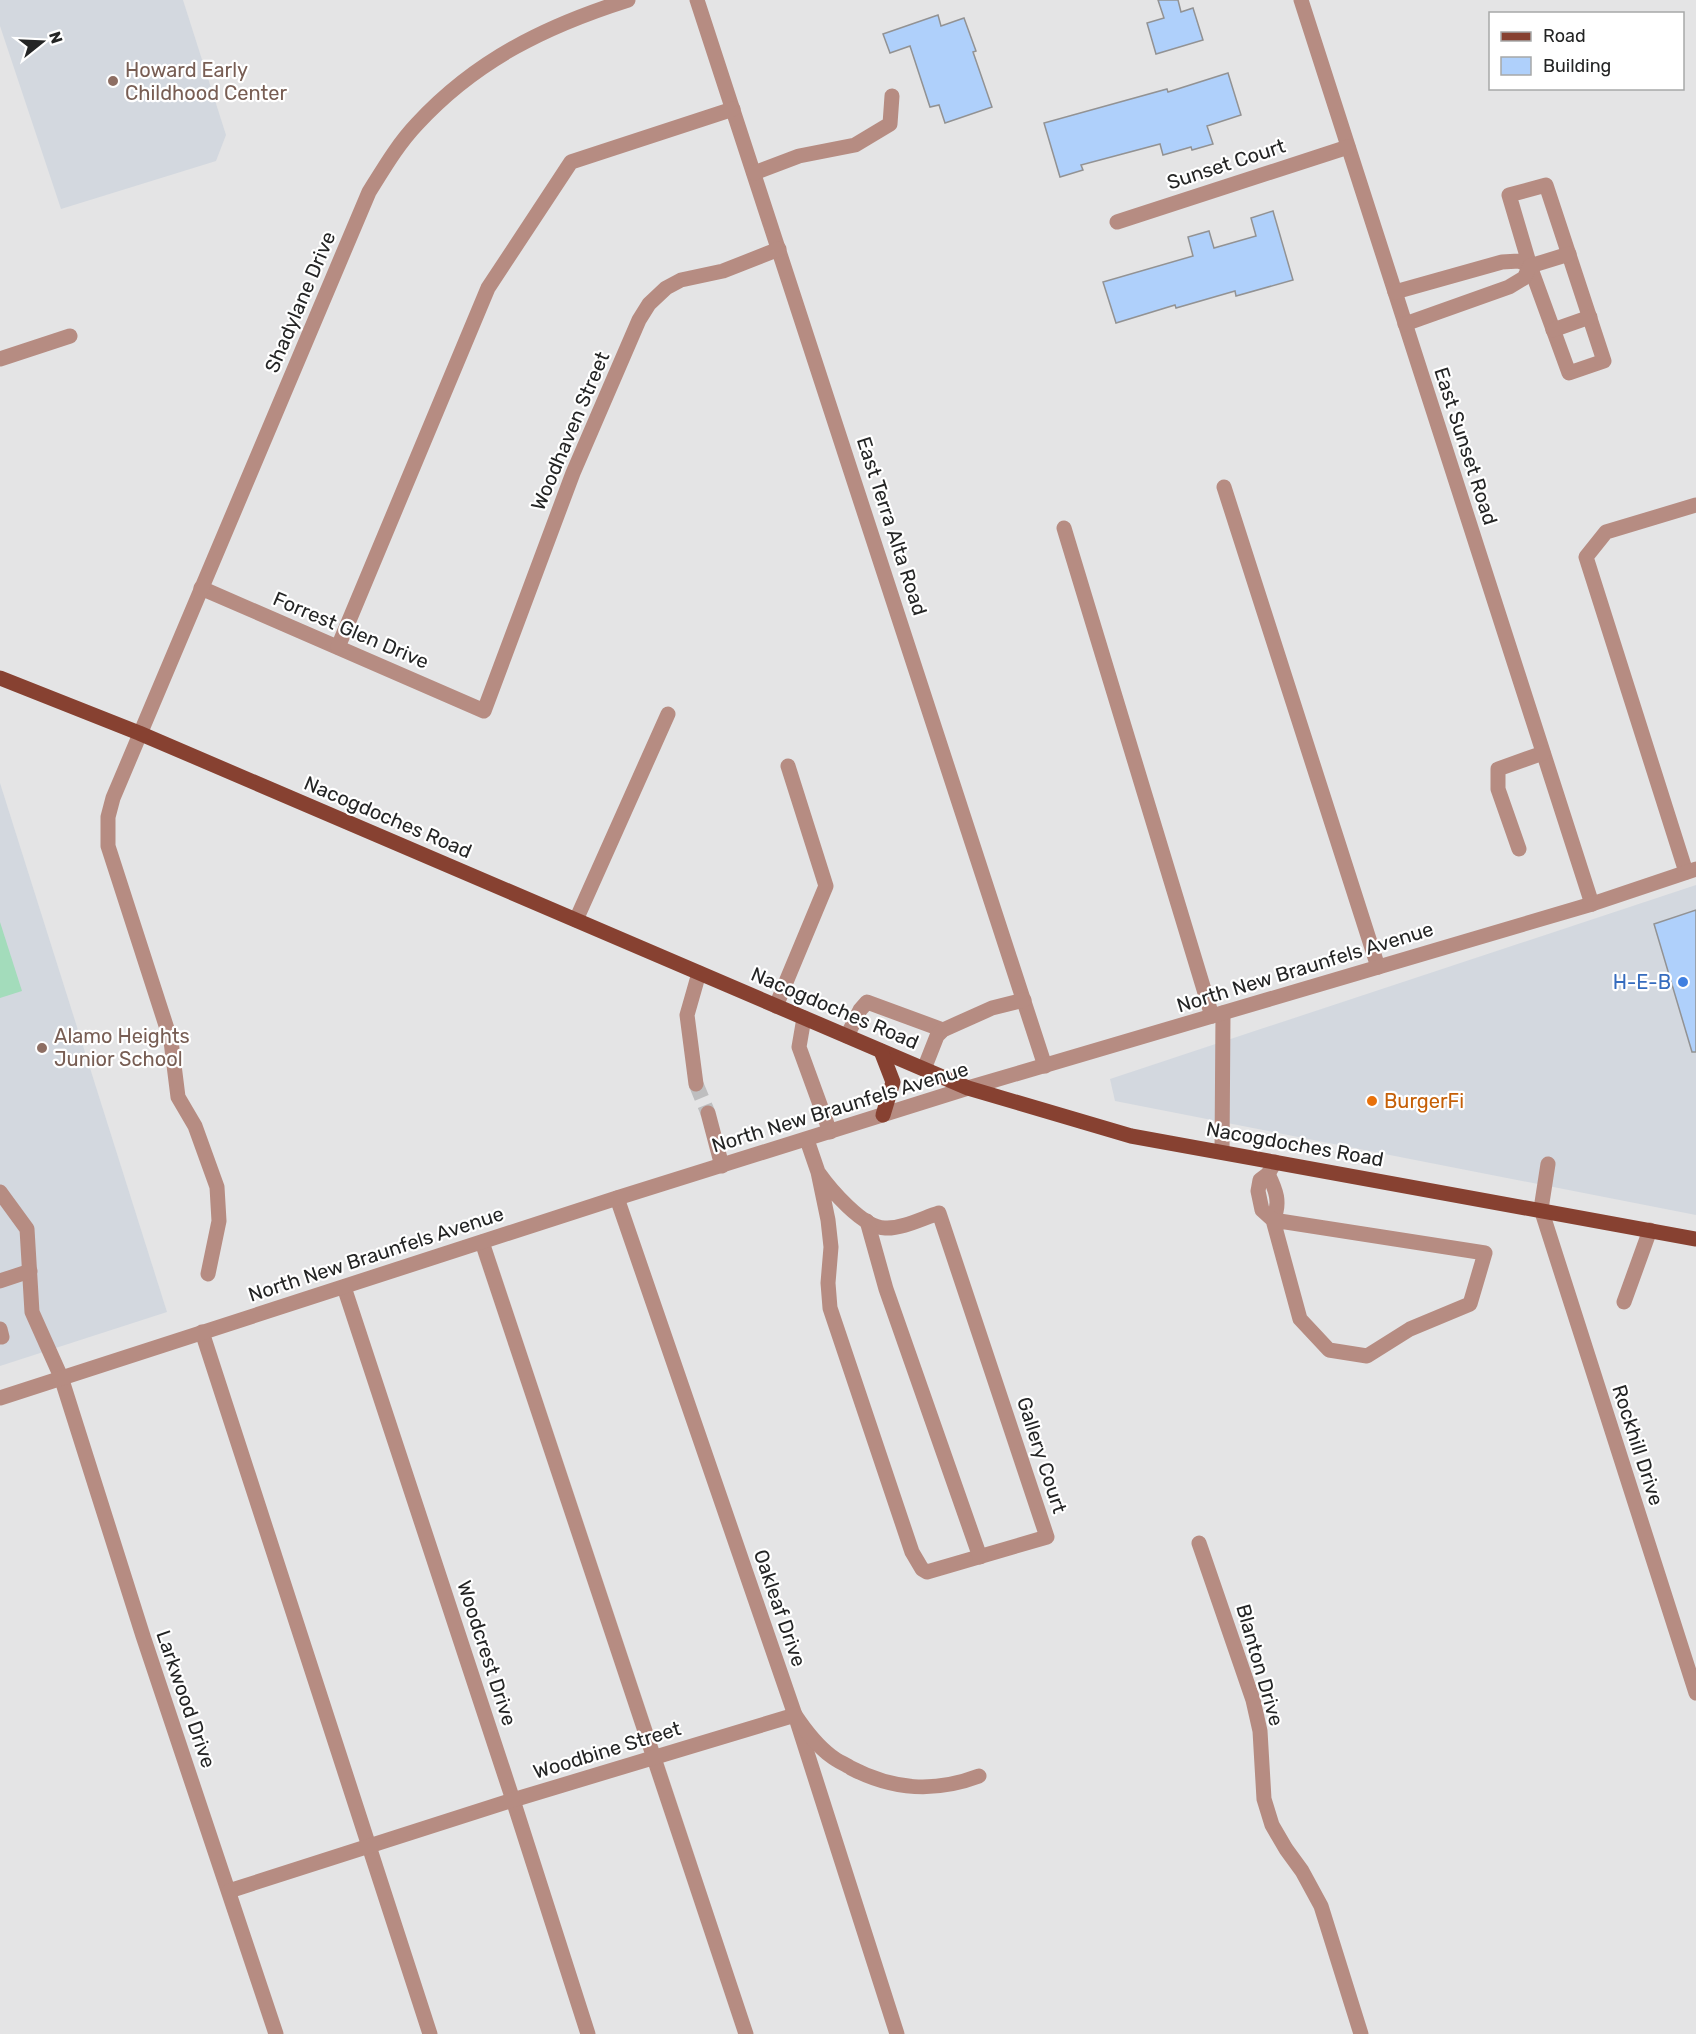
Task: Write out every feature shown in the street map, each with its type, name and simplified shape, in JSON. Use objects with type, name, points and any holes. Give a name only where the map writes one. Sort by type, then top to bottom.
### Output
[{"type":"main road","name":"Nacogdoches Road","points":[[0,678],[139,733],[968,1088],[1131,1136],[1222,1152],[1271,1168],[1541,1209],[1696,1239]]},
{"type":"main road","points":[[881,1051],[893,1082],[883,1115]]},
{"type":"street","name":"Shadylane Drive","points":[[208,1274],[219,1221],[217,1186],[195,1126],[178,1097],[171,1041],[108,846],[108,817],[113,798],[369,192],[390,158],[415,125],[444,96],[485,64],[531,37],[580,16],[628,0]]},
{"type":"street","name":"East Terra Alta Road","points":[[697,0],[1045,1066]]},
{"type":"street","name":"East Sunset Road","points":[[1301,0],[1592,904]]},
{"type":"street","points":[[754,173],[799,156],[855,145],[874,135],[890,124],[892,96]]},
{"type":"street","points":[[338,647],[488,288],[571,162],[733,109]]},
{"type":"street","name":"Sunset Court","points":[[1117,222],[1348,147]]},
{"type":"street","points":[[1546,185],[1604,360],[1569,373],[1530,266],[1509,195],[1546,185]]},
{"type":"street","name":"Woodhaven Street","points":[[484,711],[573,473],[639,321],[649,304],[666,288],[681,280],[723,271],[779,249]]},
{"type":"street","points":[[1395,292],[1502,262],[1519,261],[1530,266],[1569,254]]},
{"type":"street","points":[[1405,324],[1509,287],[1524,278],[1530,266]]},
{"type":"street","points":[[1473,270],[1480,297]]},
{"type":"street","points":[[1553,330],[1590,317]]},
{"type":"street","points":[[0,359],[70,336]]},
{"type":"street","points":[[1224,487],[1378,967]]},
{"type":"street","points":[[1691,871],[1586,557],[1606,532],[1696,505]]},
{"type":"street","points":[[1064,528],[1218,1015],[1222,1152]]},
{"type":"street","name":"Forrest Glen Drive","points":[[201,588],[484,711]]},
{"type":"street","points":[[576,920],[668,714]]},
{"type":"street","points":[[1519,849],[1498,789],[1498,769],[1543,753]]},
{"type":"street","points":[[776,1006],[826,886],[788,766]]},
{"type":"street","name":"North New Braunfels Avenue","points":[[0,1398],[617,1198],[968,1088],[1592,904],[1691,871]]},
{"type":"street","points":[[696,1084],[687,1015],[699,973]]},
{"type":"street","points":[[924,1069],[937,1036],[943,1030],[992,1008],[1024,1000]]},
{"type":"street","points":[[847,1036],[860,1010],[867,1002],[943,1030]]},
{"type":"street","points":[[804,1018],[799,1047],[830,1132]]},
{"type":"street","points":[[708,1113],[722,1166]]},
{"type":"street","name":"Gallery Court","points":[[807,1140],[818,1172],[831,1247],[828,1284],[830,1308],[912,1552],[922,1569],[927,1572],[1047,1537],[939,1213],[891,1228],[881,1228],[860,1216],[831,1189],[818,1172]]},
{"type":"street","points":[[1541,1209],[1548,1164]]},
{"type":"street","points":[[1271,1168],[1260,1180],[1258,1191],[1262,1210],[1273,1220],[1300,1319],[1329,1350],[1367,1356],[1410,1329],[1470,1304],[1485,1253],[1273,1220]]},
{"type":"street","name":"Larkwood Drive","points":[[0,1192],[27,1229],[32,1312],[61,1377],[143,1636],[276,2034]]},
{"type":"street","name":"Oakleaf Drive","points":[[617,1198],[795,1715],[897,2034]]},
{"type":"street","name":"Rockhill Drive","points":[[1541,1209],[1696,1693]]},
{"type":"street","points":[[867,1221],[886,1289],[980,1557]]},
{"type":"street","points":[[1624,1302],[1650,1230]]},
{"type":"street","points":[[482,1242],[746,2034]]},
{"type":"street","points":[[0,1281],[30,1271]]},
{"type":"street","name":"Woodcrest Drive","points":[[344,1287],[588,2034]]},
{"type":"street","points":[[0,1329],[2,1336],[0,1337]]},
{"type":"street","points":[[202,1332],[430,2034]]},
{"type":"street","name":"Blanton Drive","points":[[1199,1543],[1253,1700],[1260,1731],[1264,1799],[1269,1816],[1321,1906],[1361,2034]]},
{"type":"street","points":[[795,1715],[809,1736],[832,1757],[873,1779],[903,1787],[934,1787],[980,1776]]},
{"type":"street","name":"Woodbine Street","points":[[229,1891],[513,1800],[795,1715]]},
{"type":"shaded area","name":"Howard Early Childhood Center","points":[[0,0],[183,0],[226,135],[216,161],[61,209],[0,26]]},
{"type":"shaded area","name":"Alamo Heights Junior School","points":[[0,783],[167,1312],[0,1366]]},
{"type":"shaded area","points":[[1696,885],[1696,1215],[1115,1101],[1110,1079]]},
{"type":"green space","points":[[0,922],[22,991],[0,998]]},
{"type":"building","points":[[1158,0],[1178,0],[1181,12],[1193,8],[1203,40],[1156,54],[1147,23],[1164,18]]},
{"type":"building","points":[[938,15],[941,26],[964,18],[992,107],[945,123],[939,105],[930,107],[910,46],[890,53],[883,34]]},
{"type":"building","points":[[1228,73],[1241,115],[1207,126],[1213,144],[1163,155],[1160,144],[1081,165],[1083,170],[1060,177],[1044,123],[1167,89],[1168,92]]},
{"type":"building","points":[[1273,211],[1293,280],[1236,296],[1235,291],[1176,308],[1175,305],[1116,323],[1103,282],[1193,256],[1188,237],[1209,231],[1214,248],[1256,236],[1251,218]]},
{"type":"building","name":"H-E-B","points":[[1696,910],[1696,1052],[1692,1052],[1654,924]]},
{"type":"tunnel","points":[[696,1084],[708,1113]]},
{"type":"place","name":"Howard Early Childhood Center","points":[[113,81]]},
{"type":"place","name":"H-E-B","points":[[1683,982]]},
{"type":"place","name":"Alamo Heights Junior School","points":[[42,1048]]},
{"type":"place","name":"BurgerFi","points":[[1372,1101]]}]
